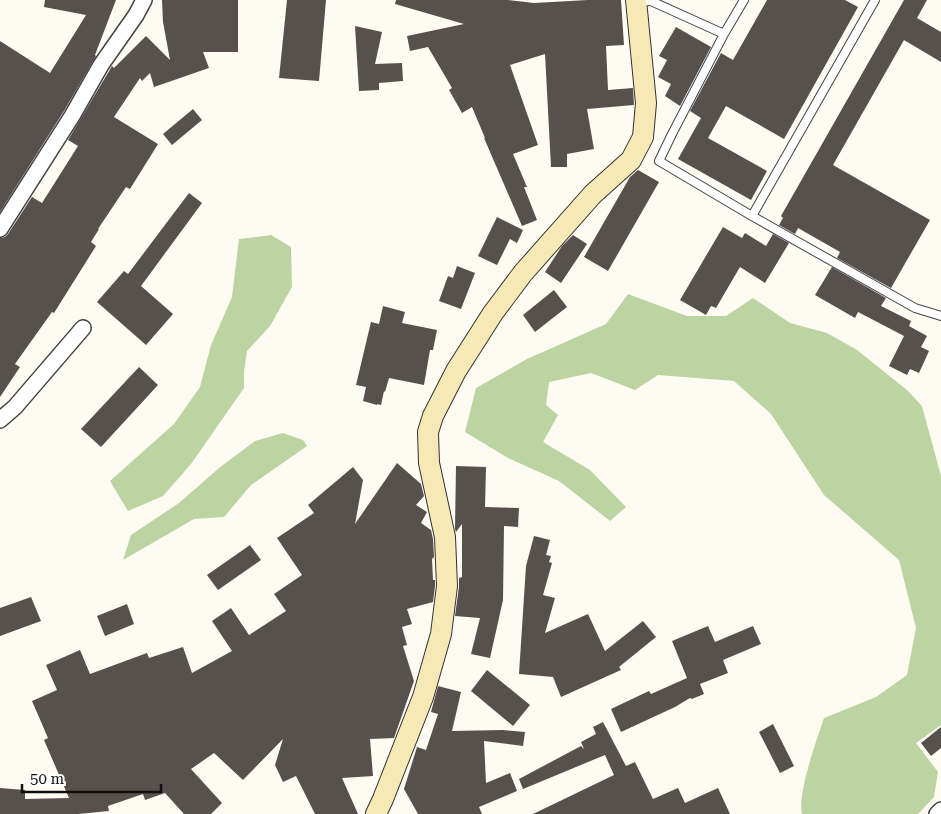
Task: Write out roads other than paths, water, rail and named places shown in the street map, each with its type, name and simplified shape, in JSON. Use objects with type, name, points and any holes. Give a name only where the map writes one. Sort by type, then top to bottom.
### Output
[{"type":"street","points":[[0,229],[144,0]]},
{"type":"street","points":[[376,814],[384,799],[423,697],[441,634],[447,586],[445,537],[429,463],[428,432],[433,416],[456,372],[493,312],[523,273],[593,194],[631,160],[643,136],[646,103],[637,1]]},
{"type":"street","points":[[0,420],[15,407],[83,328]]},
{"type":"street","points":[[937,814],[941,810]]},
{"type":"lane","points":[[744,0],[724,34],[659,161],[915,308],[941,316]]},
{"type":"lane","points":[[752,216],[874,0]]},
{"type":"lane","points":[[637,1],[651,1],[724,34]]}]
